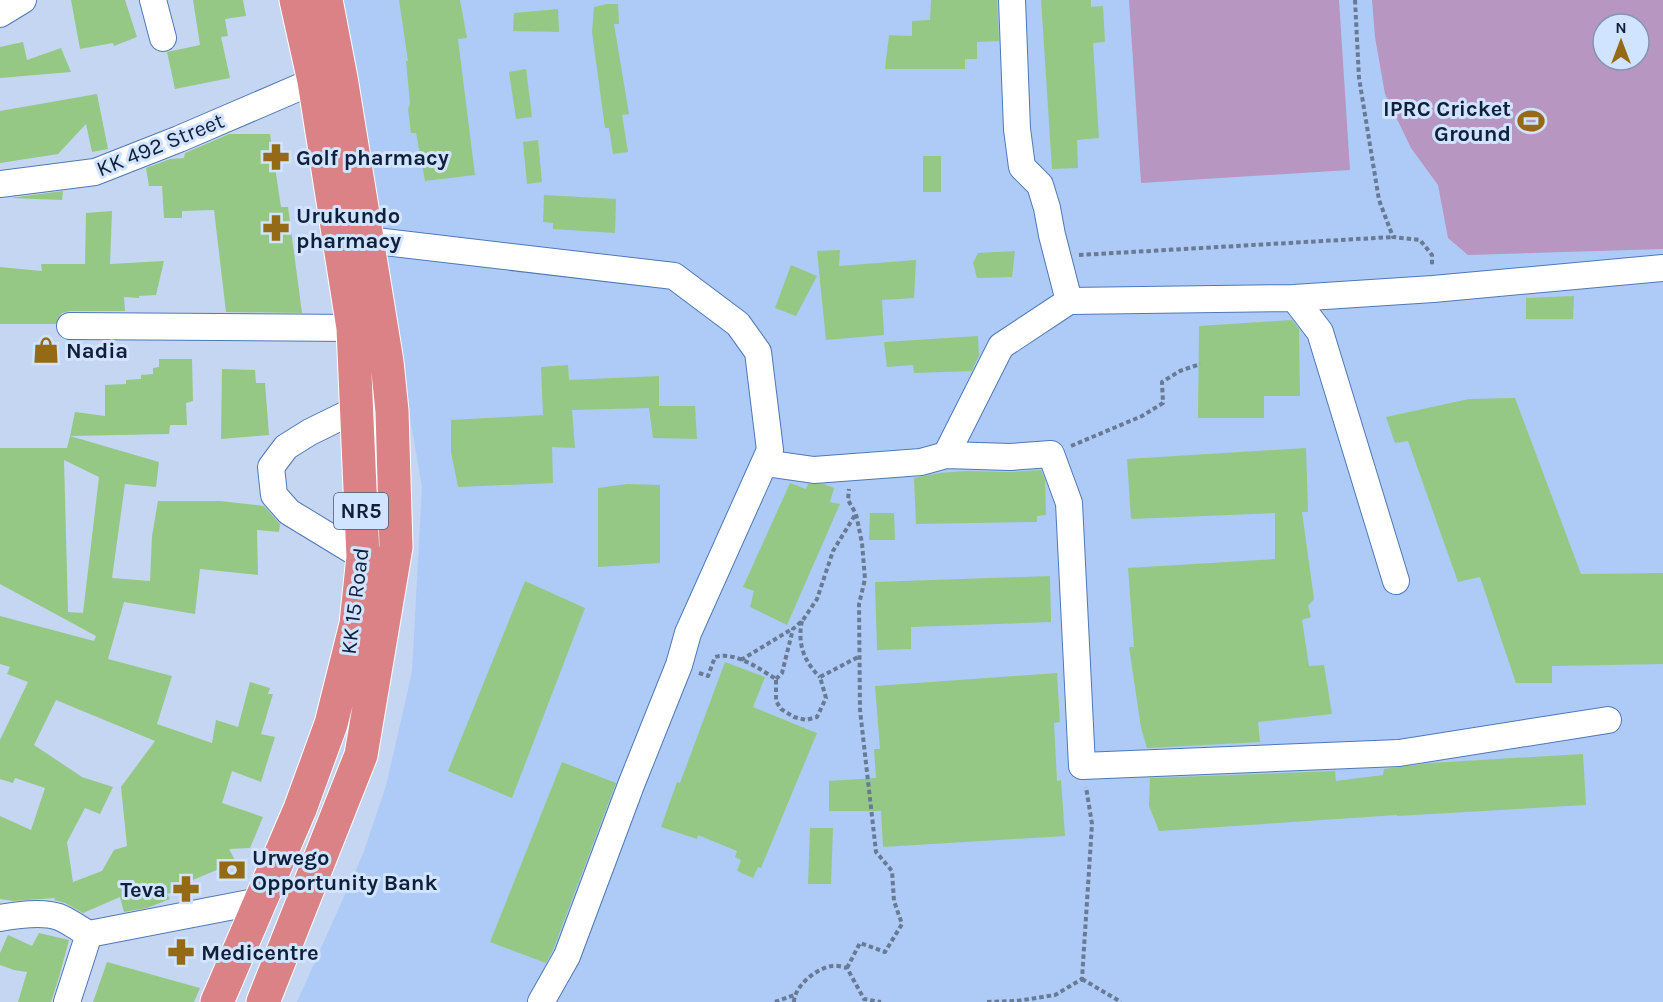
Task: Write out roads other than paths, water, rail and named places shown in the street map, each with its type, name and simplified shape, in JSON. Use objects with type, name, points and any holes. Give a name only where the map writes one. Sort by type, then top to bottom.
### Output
[{"type":"highway","name":"KK 15 Road","points":[[217,1002],[300,809],[331,724],[356,624],[363,556],[353,328],[314,81],[296,0]]},
{"type":"highway","name":"KK 15 Road","points":[[263,1002],[361,755],[396,547],[389,381],[341,78],[326,0]]},
{"type":"highway","points":[[282,1002],[303,953],[313,878]]},
{"type":"highway","points":[[198,1002],[212,970],[260,901]]},
{"type":"street","points":[[0,14],[23,0]]},
{"type":"street","points":[[153,0],[163,38]]},
{"type":"street","points":[[1012,0],[1015,101],[1022,167],[1040,185],[1069,301]]},
{"type":"street","name":"KK 492 Street","points":[[0,184],[96,172],[314,81]]},
{"type":"street","points":[[367,240],[674,276],[738,324],[758,352],[770,450],[688,633],[679,664],[567,956],[541,1002]]},
{"type":"street","points":[[946,455],[1001,346],[1069,301],[1294,298],[1433,289],[1663,268]]},
{"type":"street","points":[[1294,298],[1320,332],[1396,581]]},
{"type":"street","points":[[70,326],[353,328]]},
{"type":"street","points":[[357,409],[310,432],[286,447],[271,467],[274,495],[289,512],[363,556]]},
{"type":"street","points":[[765,463],[814,470],[921,462],[946,455],[1010,457],[1051,454],[1069,503],[1082,765],[1399,753],[1608,720]]},
{"type":"street","points":[[0,918],[14,915],[51,915],[89,934],[260,901]]},
{"type":"street","points":[[67,1002],[89,934]]},
{"type":"place","name":"IPRC Cricket Ground","points":[[1531,121]]},
{"type":"place","name":"Golf pharmacy","points":[[276,157]]},
{"type":"place","name":"Urukundo pharmacy","points":[[276,228]]},
{"type":"place","name":"Nadia","points":[[46,350]]},
{"type":"place","name":"Urwego Opportunity Bank","points":[[232,870]]},
{"type":"place","name":"Teva","points":[[186,889]]},
{"type":"place","name":"Medicentre","points":[[181,952]]}]
